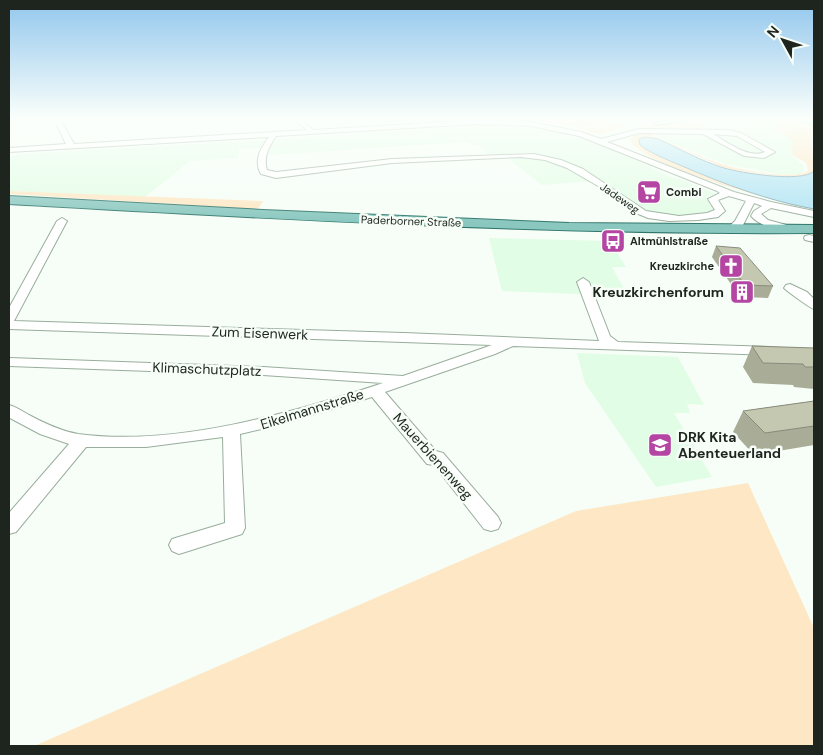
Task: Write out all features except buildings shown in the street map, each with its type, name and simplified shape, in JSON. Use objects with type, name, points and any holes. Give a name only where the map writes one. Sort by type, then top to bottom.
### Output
[{"type":"main road","name":"Paderborner Straße","points":[[9,200],[360,219],[568,227],[792,230],[813,236]]},
{"type":"main road","name":"Paderborner Straße","points":[[9,208],[376,228],[597,236],[813,236]]},
{"type":"street","name":"Jadeweg","points":[[263,154],[262,168],[264,172],[269,174],[288,174],[392,161],[514,154]]},
{"type":"street","name":"Jadeweg","points":[[520,154],[542,157],[568,164],[608,188],[639,212],[649,215],[675,218],[715,215],[720,210],[713,199],[730,193]]},
{"type":"street","points":[[636,154],[704,186],[751,200],[814,214]]},
{"type":"street","points":[[752,154],[767,154]]},
{"type":"street","points":[[731,229],[739,222],[751,200]]},
{"type":"street","points":[[770,204],[756,212],[756,216],[764,222],[792,230]]},
{"type":"street","points":[[9,319],[62,221]]},
{"type":"street","points":[[583,282],[604,338],[615,346]]},
{"type":"street","points":[[790,288],[803,295],[814,305]]},
{"type":"street","name":"Zum Eisenwerk","points":[[9,325],[511,342]]},
{"type":"street","name":"Eikelmannstraße","points":[[9,410],[26,422],[71,439],[120,443],[188,439],[260,425],[375,390],[511,342],[785,351]]},
{"type":"street","name":"Klimaschutzplatz","points":[[9,362],[271,372],[405,380]]},
{"type":"street","name":"Mauerbienenweg","points":[[375,390],[434,459],[437,457],[491,523]]},
{"type":"street","points":[[179,544],[235,528],[231,431]]},
{"type":"street","points":[[9,526],[82,440]]},
{"type":"shaded area","points":[[20,154],[238,154],[238,158],[190,161],[145,197],[9,191],[9,157]]},
{"type":"shaded area","points":[[531,154],[623,154],[671,177],[716,194],[705,196],[714,210],[711,214],[686,216],[649,212],[579,167],[565,161]]},
{"type":"shaded area","points":[[647,154],[657,154],[705,176],[780,201],[714,182],[657,160]]},
{"type":"shaded area","points":[[693,154],[736,168],[763,173],[800,174],[808,171],[806,163],[791,154],[813,154],[814,171],[811,175],[786,177],[727,169]]},
{"type":"shaded area","points":[[700,154],[792,154],[804,166],[804,171],[800,174],[786,175],[725,164]]},
{"type":"shaded area","points":[[519,156],[559,163],[591,181],[542,185],[506,157]]},
{"type":"shaded area","points":[[9,191],[263,201],[258,209],[9,194]]},
{"type":"shaded area","points":[[489,238],[610,241],[626,267],[612,267],[628,296],[502,291]]},
{"type":"shaded area","name":"DRK Kita Abenteuerland","points":[[577,353],[678,357],[704,405],[687,404],[690,413],[674,413],[712,477],[656,487],[585,383]]},
{"type":"shaded area","points":[[748,483],[814,628],[814,746],[34,746],[576,511]]},
{"type":"water","points":[[656,154],[690,154],[724,168],[771,176],[807,175],[814,171],[814,209],[747,191]]},
{"type":"place","name":"Combi","points":[[649,192]]},
{"type":"place","name":"Altmühlstraße","points":[[613,241]]},
{"type":"place","name":"Kreuzkirche","points":[[731,266]]},
{"type":"place","name":"Kreuzkirchenforum","points":[[742,292]]},
{"type":"place","name":"DRK Kita Abenteuerland","points":[[660,445]]}]
